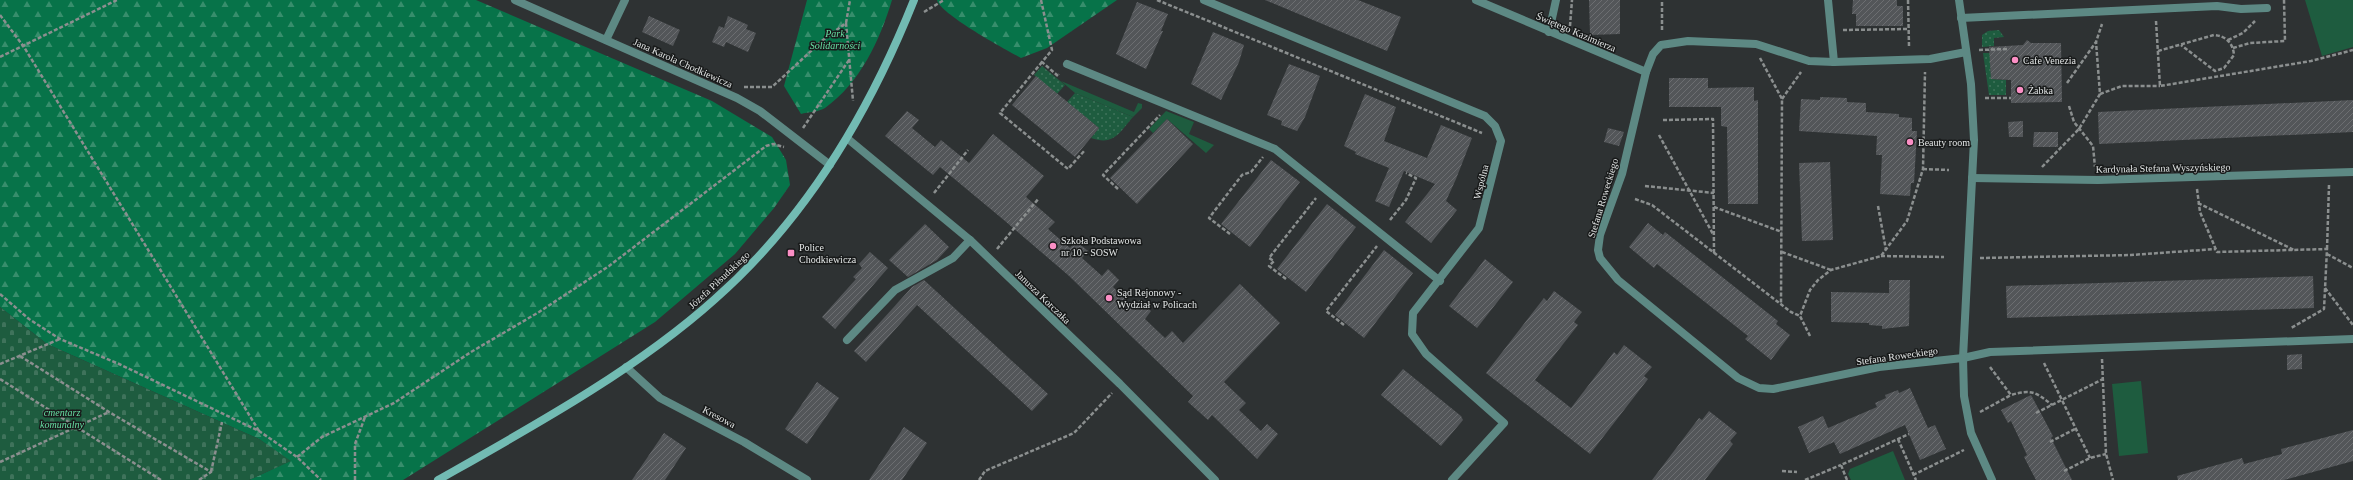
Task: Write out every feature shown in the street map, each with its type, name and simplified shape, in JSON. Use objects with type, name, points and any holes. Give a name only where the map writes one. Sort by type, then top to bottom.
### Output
[{"type":"street","name":"Jana Karola Chodkiewicza","points":[[515,0],[738,98],[784,129],[830,165]]},
{"type":"street","points":[[606,40],[625,0]]},
{"type":"street","name":"Józefa Piłsudskiego","points":[[438,480],[549,415],[626,366],[692,319],[736,280],[775,238],[848,139],[872,95],[914,0]]},
{"type":"street","points":[[1204,0],[1485,116],[1495,126],[1501,141]]},
{"type":"street","name":"Świętego Kazimierza","points":[[1476,0],[1646,72]]},
{"type":"street","points":[[1549,32],[1556,0]]},
{"type":"street","points":[[1828,0],[1834,62]]},
{"type":"street","points":[[1958,0],[1973,108],[1972,178],[1963,358],[1964,396],[1971,433],[1992,480]]},
{"type":"street","points":[[1961,18],[2217,6],[2241,9],[2267,8]]},
{"type":"street","name":"Stefana Roweckiego","points":[[1966,52],[1930,58],[1834,62],[1810,61],[1756,44],[1688,41],[1661,45],[1653,54],[1646,72],[1622,174],[1600,235],[1598,250],[1600,258],[1610,273],[1738,378],[1759,388],[1773,389],[1879,367],[1963,358],[1990,352],[2353,339]]},
{"type":"street","points":[[1067,64],[1270,147],[1385,236],[1440,281]]},
{"type":"street","name":"Janusza Korczaka","points":[[848,139],[970,240],[1120,384],[1216,480]]},
{"type":"street","name":"Wspólna","points":[[1452,480],[1504,423],[1426,354],[1412,334],[1413,313],[1440,281],[1479,228],[1501,141]]},
{"type":"street","name":"Kardynała Stefana Wyszyńskiego","points":[[1972,178],[2098,180],[2353,172]]},
{"type":"street","points":[[847,340],[895,290],[953,258],[970,240]]},
{"type":"street","name":"Kresowa","points":[[626,366],[660,398],[744,442],[807,480]]},
{"type":"path","points":[[0,57],[24,47],[117,0]]},
{"type":"path","points":[[850,0],[846,23],[853,101]]},
{"type":"path","points":[[924,12],[944,0]]},
{"type":"path","points":[[1041,0],[1052,50],[1000,113],[1068,169],[1085,150]]},
{"type":"path","points":[[1157,0],[1501,141]]},
{"type":"path","points":[[1570,27],[1572,0]]},
{"type":"path","points":[[1662,0],[1662,30]]},
{"type":"path","points":[[1908,0],[1909,46]]},
{"type":"path","points":[[2233,48],[2250,43],[2284,41],[2284,0]]},
{"type":"path","points":[[2158,8],[2156,17],[2160,86]]},
{"type":"path","points":[[2228,40],[2243,33],[2267,8]]},
{"type":"path","points":[[0,15],[24,47],[259,431]]},
{"type":"path","points":[[2067,84],[2096,42],[2103,21]]},
{"type":"path","points":[[742,87],[772,87],[823,40],[846,23]]},
{"type":"path","points":[[1831,27],[1839,30],[1908,29]]},
{"type":"path","points":[[2158,51],[2214,35],[2228,40],[2233,48],[2234,55],[2232,60],[2220,71]]},
{"type":"path","points":[[2040,168],[2079,129],[2100,94],[2096,42]]},
{"type":"path","points":[[2181,45],[2210,69],[2220,71]]},
{"type":"path","points":[[1979,50],[2007,49]]},
{"type":"path","points":[[2100,94],[2122,86],[2160,86],[2311,62],[2353,50]]},
{"type":"path","points":[[1760,58],[1782,99],[1781,304]]},
{"type":"path","points":[[802,128],[849,60]]},
{"type":"path","points":[[1042,62],[1058,76],[1067,64]]},
{"type":"path","points":[[1782,99],[1801,71]]},
{"type":"path","points":[[1881,256],[1907,221],[1924,169],[1925,71],[1931,71]]},
{"type":"path","points":[[2220,71],[2221,77]]},
{"type":"path","points":[[1985,98],[2011,98]]},
{"type":"path","points":[[1118,189],[1103,175],[1169,106]]},
{"type":"path","points":[[2069,106],[2074,122],[2092,146],[2095,170]]},
{"type":"path","points":[[1663,120],[1713,119],[1714,254]]},
{"type":"path","points":[[1659,135],[1714,235]]},
{"type":"path","points":[[297,457],[322,436],[394,403],[471,352],[538,312],[609,266],[766,146],[773,144],[787,148]]},
{"type":"path","points":[[1230,234],[1209,218],[1242,175],[1251,172],[1270,147]]},
{"type":"path","points":[[933,195],[968,150]]},
{"type":"path","points":[[1924,169],[1949,170]]},
{"type":"path","points":[[1390,220],[1406,200],[1416,178],[1406,173]]},
{"type":"path","points":[[2286,331],[2324,309],[2329,173]]},
{"type":"path","points":[[1645,186],[1714,193]]},
{"type":"path","points":[[2197,186],[2200,212],[2217,252],[2327,249]]},
{"type":"path","points":[[1286,279],[1269,266],[1274,261],[1269,258],[1324,188]]},
{"type":"path","points":[[995,251],[1039,198]]},
{"type":"path","points":[[1635,199],[1652,206],[1781,304],[1800,316],[1810,336]]},
{"type":"path","points":[[2198,203],[2295,250]]},
{"type":"path","points":[[1878,206],[1886,250]]},
{"type":"path","points":[[1714,207],[1782,232]]},
{"type":"path","points":[[1344,325],[1326,311],[1385,236]]},
{"type":"path","points":[[1979,258],[2131,255],[2216,249]]},
{"type":"path","points":[[1782,252],[1831,270]]},
{"type":"path","points":[[2327,254],[2353,268]]},
{"type":"path","points":[[1800,316],[1810,290],[1818,280],[1831,270],[1881,256],[1944,257]]},
{"type":"path","points":[[2325,288],[2353,325]]},
{"type":"path","points":[[0,294],[29,319],[60,339],[119,364],[259,431],[297,457],[321,480]]},
{"type":"path","points":[[0,364],[60,339]]},
{"type":"path","points":[[2102,348],[2106,454],[2113,480]]},
{"type":"path","points":[[2039,351],[2061,400],[2090,458]]},
{"type":"path","points":[[20,356],[109,412],[211,472]]},
{"type":"path","points":[[1990,367],[2011,395]]},
{"type":"path","points":[[0,379],[161,480]]},
{"type":"path","points":[[2036,413],[2103,379]]},
{"type":"path","points":[[979,480],[985,471],[1074,433],[1120,384]]},
{"type":"path","points":[[1980,412],[2011,395],[2023,391],[2036,392],[2052,404]]},
{"type":"path","points":[[0,462],[109,412]]},
{"type":"path","points":[[354,480],[355,444],[359,429],[365,417]]},
{"type":"path","points":[[199,480],[211,472],[222,422]]},
{"type":"path","points":[[2050,442],[2075,429]]},
{"type":"path","points":[[1805,480],[1909,434]]},
{"type":"path","points":[[1898,439],[1916,480]]},
{"type":"path","points":[[1913,475],[1964,450]]},
{"type":"path","points":[[2064,471],[2090,458],[2106,454]]},
{"type":"path","points":[[1841,465],[1847,480]]},
{"type":"path","points":[[1782,471],[1797,472]]},
{"type":"green space","points":[[0,0],[476,0],[712,101],[772,137],[786,160],[790,185],[774,208],[735,254],[655,322],[403,480],[249,480],[290,461],[259,439],[47,344],[0,307]]},
{"type":"green space","name":"Park Solidarności","points":[[807,0],[892,0],[875,45],[867,60],[849,86],[825,108],[801,114],[784,86]]},
{"type":"green space","points":[[937,0],[1117,0],[1047,48],[1021,58],[989,40],[949,14]]},
{"type":"green space","points":[[2305,0],[2353,0],[2353,47],[2322,56]]},
{"type":"green space","points":[[1999,30],[2004,37],[1994,38],[1994,46],[1982,47],[1982,35],[1988,31]]},
{"type":"green space","points":[[1983,53],[1990,53],[1991,79],[2006,80],[2006,95],[1989,95]]},
{"type":"green space","points":[[1042,66],[1065,85],[1057,94],[1034,75]]},
{"type":"green space","points":[[1061,81],[1134,112],[1138,103],[1142,104],[1142,108],[1133,117],[1075,93]]},
{"type":"green space","points":[[1075,93],[1133,117],[1120,133],[1111,139],[1099,140],[1091,138],[1099,128],[1067,102]]},
{"type":"green space","points":[[1166,111],[1194,122],[1189,134],[1214,145],[1206,153],[1167,119],[1153,133],[1149,129]]},
{"type":"green space","name":"cmentarz komunalny","points":[[0,307],[47,344],[259,439],[291,461],[249,480],[0,480]]},
{"type":"green space","points":[[2141,381],[2148,453],[2119,456],[2112,384]]},
{"type":"green space","points":[[1893,451],[1905,480],[1851,480],[1848,474],[1850,469]]},
{"type":"building","points":[[1265,0],[1358,0],[1401,17],[1387,51]]},
{"type":"building","points":[[1589,0],[1620,0],[1620,34],[1590,35]]},
{"type":"building","points":[[1853,0],[1897,0],[1897,6],[1903,6],[1903,26],[1856,26],[1856,14],[1852,14]]},
{"type":"building","points":[[1137,2],[1168,14],[1161,31],[1163,31],[1146,69],[1116,54]]},
{"type":"building","points":[[649,16],[680,30],[673,46],[642,32]]},
{"type":"building","points":[[728,16],[748,25],[746,29],[756,33],[748,52],[726,42],[724,47],[712,42],[719,26],[724,28]]},
{"type":"building","points":[[1213,32],[1244,45],[1239,62],[1221,100],[1191,84]]},
{"type":"building","points":[[2027,40],[2031,43],[2061,43],[2062,102],[2011,103],[2011,80],[1991,79],[1989,47],[2023,45]]},
{"type":"building","points":[[1289,64],[1320,76],[1305,117],[1297,131],[1281,125],[1282,121],[1267,115]]},
{"type":"building","points":[[1036,76],[1099,128],[1075,157],[1012,105]]},
{"type":"building","points":[[1669,78],[1708,78],[1708,88],[1754,87],[1754,101],[1758,100],[1758,204],[1728,204],[1727,127],[1721,126],[1721,107],[1669,107]]},
{"type":"building","points":[[1365,94],[1396,107],[1384,141],[1427,158],[1441,125],[1472,138],[1446,201],[1457,210],[1431,243],[1405,222],[1435,184],[1404,171],[1389,207],[1375,201],[1389,168],[1355,154],[1356,152],[1344,146]]},
{"type":"building","points":[[1820,97],[1847,98],[1847,102],[1866,103],[1866,112],[1899,114],[1899,117],[1912,118],[1912,131],[1917,131],[1914,183],[1911,183],[1910,196],[1880,194],[1882,155],[1876,155],[1877,136],[1799,131],[1801,99],[1820,100]]},
{"type":"building","points":[[2353,100],[2353,132],[2099,144],[2098,112]]},
{"type":"building","points":[[907,111],[919,120],[912,128],[935,147],[941,140],[969,163],[993,134],[1044,176],[1026,197],[1055,222],[1048,229],[1070,248],[1076,241],[1088,251],[1082,258],[1102,276],[1108,269],[1119,280],[1113,287],[1133,306],[1140,300],[1151,311],[1145,319],[1165,338],[1172,331],[1183,343],[1240,284],[1280,323],[1224,382],[1246,403],[1239,410],[1261,431],[1267,424],[1278,434],[1257,459],[1212,415],[1208,420],[1188,402],[1193,396],[1068,275],[940,167],[933,175],[885,136]]},
{"type":"building","points":[[1167,119],[1193,144],[1137,204],[1110,178]]},
{"type":"building","points":[[2023,121],[2023,137],[2009,137],[2008,122]]},
{"type":"building","points":[[1608,128],[1624,132],[1619,146],[1604,142]]},
{"type":"building","points":[[2034,132],[2058,132],[2058,147],[2033,147]]},
{"type":"building","points":[[1271,160],[1300,182],[1250,247],[1221,224]]},
{"type":"building","points":[[1830,162],[1833,240],[1802,241],[1799,163]]},
{"type":"building","points":[[1327,204],[1356,227],[1306,292],[1277,269]]},
{"type":"building","points":[[1648,223],[1663,235],[1665,232],[1778,321],[1776,324],[1790,335],[1771,360],[1745,339],[1748,336],[1657,264],[1654,268],[1629,247]]},
{"type":"building","points":[[925,224],[949,247],[937,260],[908,277],[889,260]]},
{"type":"building","points":[[1384,250],[1413,273],[1364,338],[1335,315]]},
{"type":"building","points":[[870,252],[888,268],[835,329],[822,317],[856,279],[853,277],[862,268],[859,264]]},
{"type":"building","points":[[1485,259],[1513,282],[1477,328],[1449,306]]},
{"type":"building","points":[[2313,276],[2314,308],[2007,318],[2006,286]]},
{"type":"building","points":[[924,280],[1048,394],[1032,411],[917,305],[866,362],[854,351],[912,287]]},
{"type":"building","points":[[1889,280],[1910,280],[1909,326],[1882,329],[1882,326],[1869,325],[1869,323],[1831,322],[1831,292],[1889,293]]},
{"type":"building","points":[[1554,291],[1582,312],[1574,322],[1578,325],[1535,380],[1571,408],[1614,352],[1617,355],[1624,345],[1652,367],[1644,376],[1648,379],[1590,454],[1486,373],[1544,298],[1547,301]]},
{"type":"building","points":[[2302,354],[2302,369],[2287,370],[2287,355]]},
{"type":"building","points":[[1403,369],[1461,416],[1463,420],[1441,446],[1381,395]]},
{"type":"building","points":[[817,382],[839,398],[807,444],[785,429]]},
{"type":"building","points":[[1910,388],[1928,428],[1935,425],[1946,449],[1920,460],[1905,425],[1840,454],[1834,442],[1809,453],[1798,427],[1823,416],[1828,428],[1877,407],[1875,403],[1886,398],[1885,395],[1898,390],[1899,393]]},
{"type":"building","points":[[2031,395],[2053,436],[2051,438],[2072,480],[2036,480],[2024,457],[2027,455],[2011,421],[2008,423],[2001,410]]},
{"type":"building","points":[[1709,411],[1737,433],[1730,441],[1733,444],[1705,480],[1652,480],[1699,418],[1702,420]]},
{"type":"building","points":[[904,427],[927,443],[902,480],[869,480]]},
{"type":"building","points":[[2353,430],[2353,461],[2284,480],[2178,480],[2177,476],[2242,458],[2244,464],[2282,454],[2281,449]]},
{"type":"building","points":[[664,433],[686,448],[665,480],[632,480]]},
{"type":"place","name":"Cafe Venezia","points":[[2015,60]]},
{"type":"place","name":"Żabka","points":[[2020,90]]},
{"type":"place","name":"Beauty room","points":[[1910,142]]},
{"type":"place","name":"Szkoła Podstawowa nr 10 - SOSW","points":[[1053,246]]},
{"type":"place","name":"Police Chodkiewicza","points":[[791,253]]},
{"type":"place","name":"Sąd Rejonowy - Wydział w Policach","points":[[1109,298]]}]
